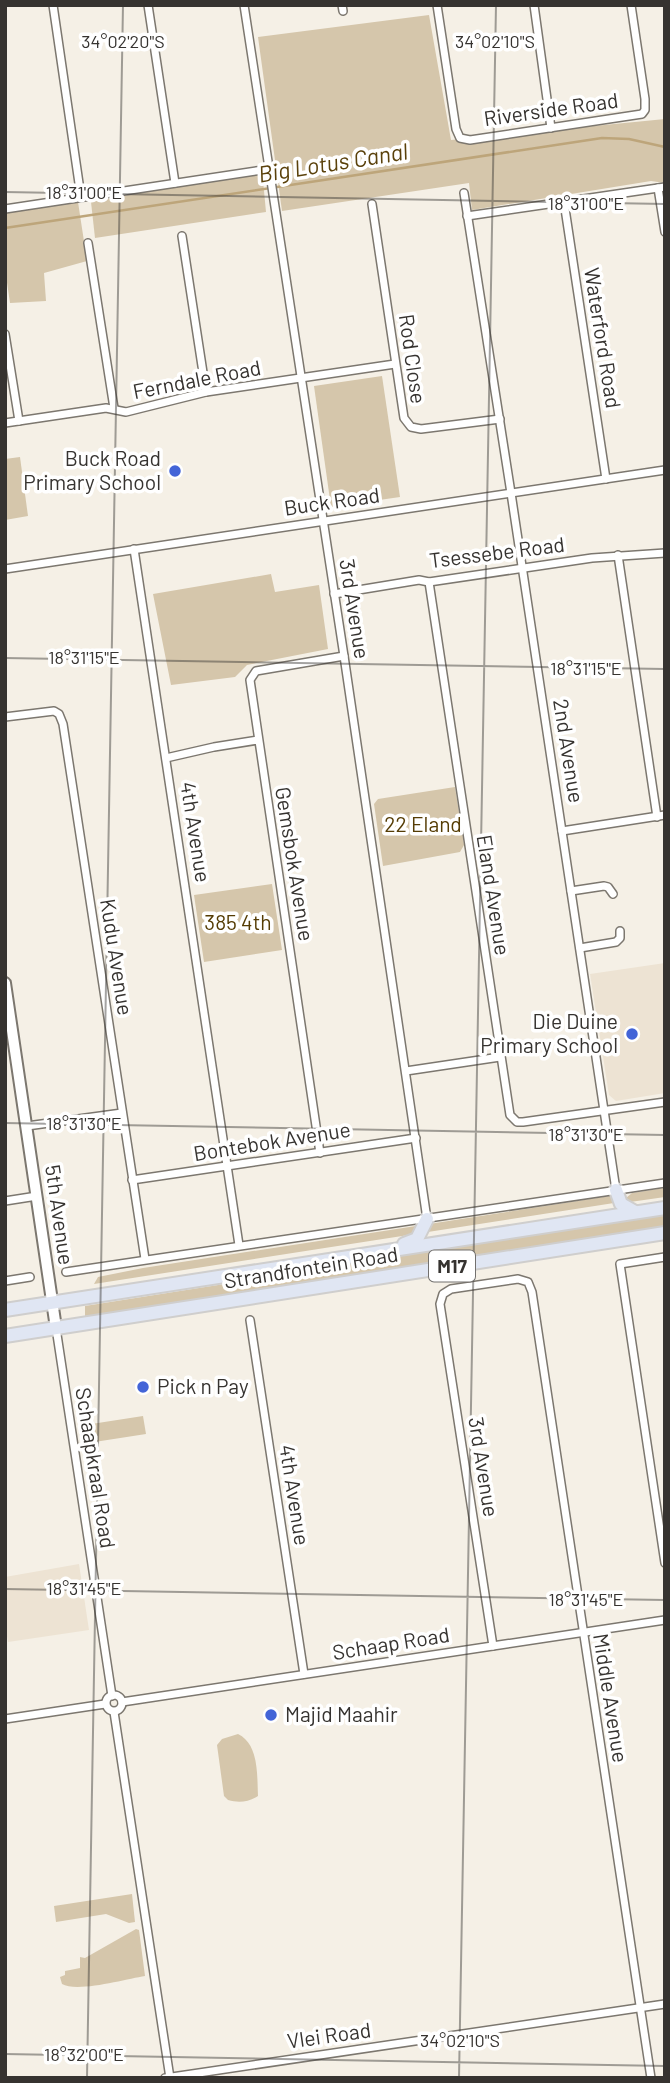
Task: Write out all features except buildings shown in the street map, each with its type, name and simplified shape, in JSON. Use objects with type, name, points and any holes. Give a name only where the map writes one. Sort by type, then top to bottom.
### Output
[{"type":"main road","name":"5th Avenue","points":[[5,983],[56,1328]]},
{"type":"main road","points":[[616,1190],[621,1204],[636,1213]]},
{"type":"main road","name":"Strandfontein Road","points":[[5,1310],[665,1209]]},
{"type":"main road","points":[[388,1251],[417,1239],[427,1219]]},
{"type":"main road","name":"Strandfontein Road","points":[[5,1336],[665,1233]]},
{"type":"street","points":[[53,5],[81,197]]},
{"type":"street","points":[[148,5],[175,183]]},
{"type":"street","name":"3rd Avenue","points":[[244,5],[427,1219]]},
{"type":"street","name":"Riverside Road","points":[[437,5],[456,129],[460,138],[470,140],[637,115],[645,110],[631,5]]},
{"type":"street","points":[[534,5],[551,128]]},
{"type":"street","points":[[5,209],[269,169]]},
{"type":"street","points":[[467,216],[662,187],[665,232]]},
{"type":"street","name":"2nd Avenue","points":[[464,193],[512,493],[616,1190]]},
{"type":"street","name":"Waterford Road","points":[[564,202],[606,479]]},
{"type":"street","name":"Rod Close","points":[[372,204],[404,418],[411,427],[432,428],[500,419]]},
{"type":"street","points":[[182,236],[206,392]]},
{"type":"street","points":[[88,243],[114,408]]},
{"type":"street","points":[[5,334],[19,421]]},
{"type":"street","name":"Ferndale Road","points":[[5,423],[114,408],[125,412],[206,392],[395,363]]},
{"type":"street","name":"Buck Road","points":[[5,569],[665,470]]},
{"type":"street","name":"4th Avenue","points":[[134,549],[239,1245]]},
{"type":"street","name":"Tsessebe Road","points":[[334,594],[419,580],[429,582],[618,555],[665,552]]},
{"type":"street","points":[[562,831],[661,816],[618,555]]},
{"type":"street","name":"Eland Avenue","points":[[429,582],[508,1110],[517,1122],[605,1111]]},
{"type":"street","name":"Gemsbok Avenue","points":[[320,1153],[250,680],[253,674],[261,670],[344,656]]},
{"type":"street","name":"Kudu Avenue","points":[[5,717],[54,711],[59,714],[63,724],[145,1259]]},
{"type":"street","points":[[166,758],[258,740]]},
{"type":"street","points":[[571,891],[604,886],[613,894]]},
{"type":"street","points":[[580,948],[616,942],[620,938],[620,931]]},
{"type":"street","points":[[406,1071],[500,1057]]},
{"type":"street","points":[[605,1111],[665,1102]]},
{"type":"street","points":[[27,1126],[121,1113]]},
{"type":"street","name":"Bontebok Avenue","points":[[132,1180],[416,1138]]},
{"type":"street","name":"Strandfontein Road","points":[[66,1272],[665,1183]]},
{"type":"street","points":[[5,1201],[37,1196]]},
{"type":"street","points":[[665,1257],[620,1264],[665,1563]]},
{"type":"street","points":[[5,1281],[30,1277]]},
{"type":"street","name":"Middle Avenue","points":[[443,1294],[458,1287],[518,1279],[528,1282],[532,1292],[650,2078]]},
{"type":"street","name":"3rd Avenue","points":[[443,1294],[441,1309],[493,1646]]},
{"type":"street","name":"4th Avenue","points":[[250,1321],[304,1674]]},
{"type":"street","name":"Schaapkraal Road","points":[[56,1328],[112,1696]]},
{"type":"street","name":"Schaap Road","points":[[122,1702],[665,1620]]},
{"type":"street","points":[[105,1704],[108,1698],[118,1696],[122,1702],[114,1712]]},
{"type":"street","points":[[105,1704],[114,1712]]},
{"type":"street","points":[[5,1720],[105,1704]]},
{"type":"street","points":[[114,1712],[168,2078]]},
{"type":"street","name":"Vlei Road","points":[[168,2078],[665,2004]]},
{"type":"shaded area","name":"Die Duine Primary School","points":[[665,963],[665,1093],[616,1101],[609,1095],[590,974]]},
{"type":"shaded area","points":[[79,1564],[89,1630],[8,1642],[5,1625],[5,1577]]},
{"type":"green space","points":[[429,15],[451,140],[665,119],[665,183],[651,181],[472,210],[469,183],[282,211],[258,37]]},
{"type":"green space","points":[[262,170],[266,212],[95,238],[91,202]]},
{"type":"green space","points":[[78,202],[87,261],[44,273],[46,301],[10,303],[5,269],[5,213]]},
{"type":"green space","points":[[382,376],[400,497],[331,507],[314,386]]},
{"type":"green space","points":[[20,457],[28,516],[5,520],[5,459]]},
{"type":"green space","points":[[271,574],[275,592],[319,585],[328,649],[247,665],[235,677],[171,685],[153,594]]},
{"type":"green space","name":"22 Eland","points":[[455,787],[464,845],[460,852],[383,866],[374,804],[378,799]]},
{"type":"green space","name":"385 4th","points":[[272,884],[282,950],[204,962],[194,895]]},
{"type":"green space","points":[[665,1188],[665,1197],[630,1202],[626,1198],[632,1193]]},
{"type":"green space","points":[[610,1196],[614,1203],[94,1284],[98,1277],[143,1268]]},
{"type":"green space","points":[[665,1214],[665,1227],[85,1317],[85,1306]]},
{"type":"green space","points":[[143,1416],[146,1434],[88,1443],[85,1425]]},
{"type":"green space","points":[[238,1734],[250,1745],[253,1752],[258,1796],[240,1802],[228,1800],[224,1796],[217,1745],[222,1739]]},
{"type":"green space","points":[[132,1894],[135,1922],[129,1923],[106,1914],[56,1922],[54,1906]]},
{"type":"green space","points":[[136,1929],[139,1930],[145,1976],[90,1986],[62,1984],[60,1977],[65,1975],[65,1971],[80,1968],[80,1957],[85,1958]]},
{"type":"waterway","name":"Big Lotus Canal","points":[[5,228],[602,138],[629,139],[665,147]]},
{"type":"place","name":"Buck Road Primary School","points":[[175,471]]},
{"type":"place","name":"Die Duine Primary School","points":[[632,1034]]},
{"type":"place","name":"Pick n Pay","points":[[143,1387]]},
{"type":"place","name":"Majid Maahir","points":[[271,1715]]}]
